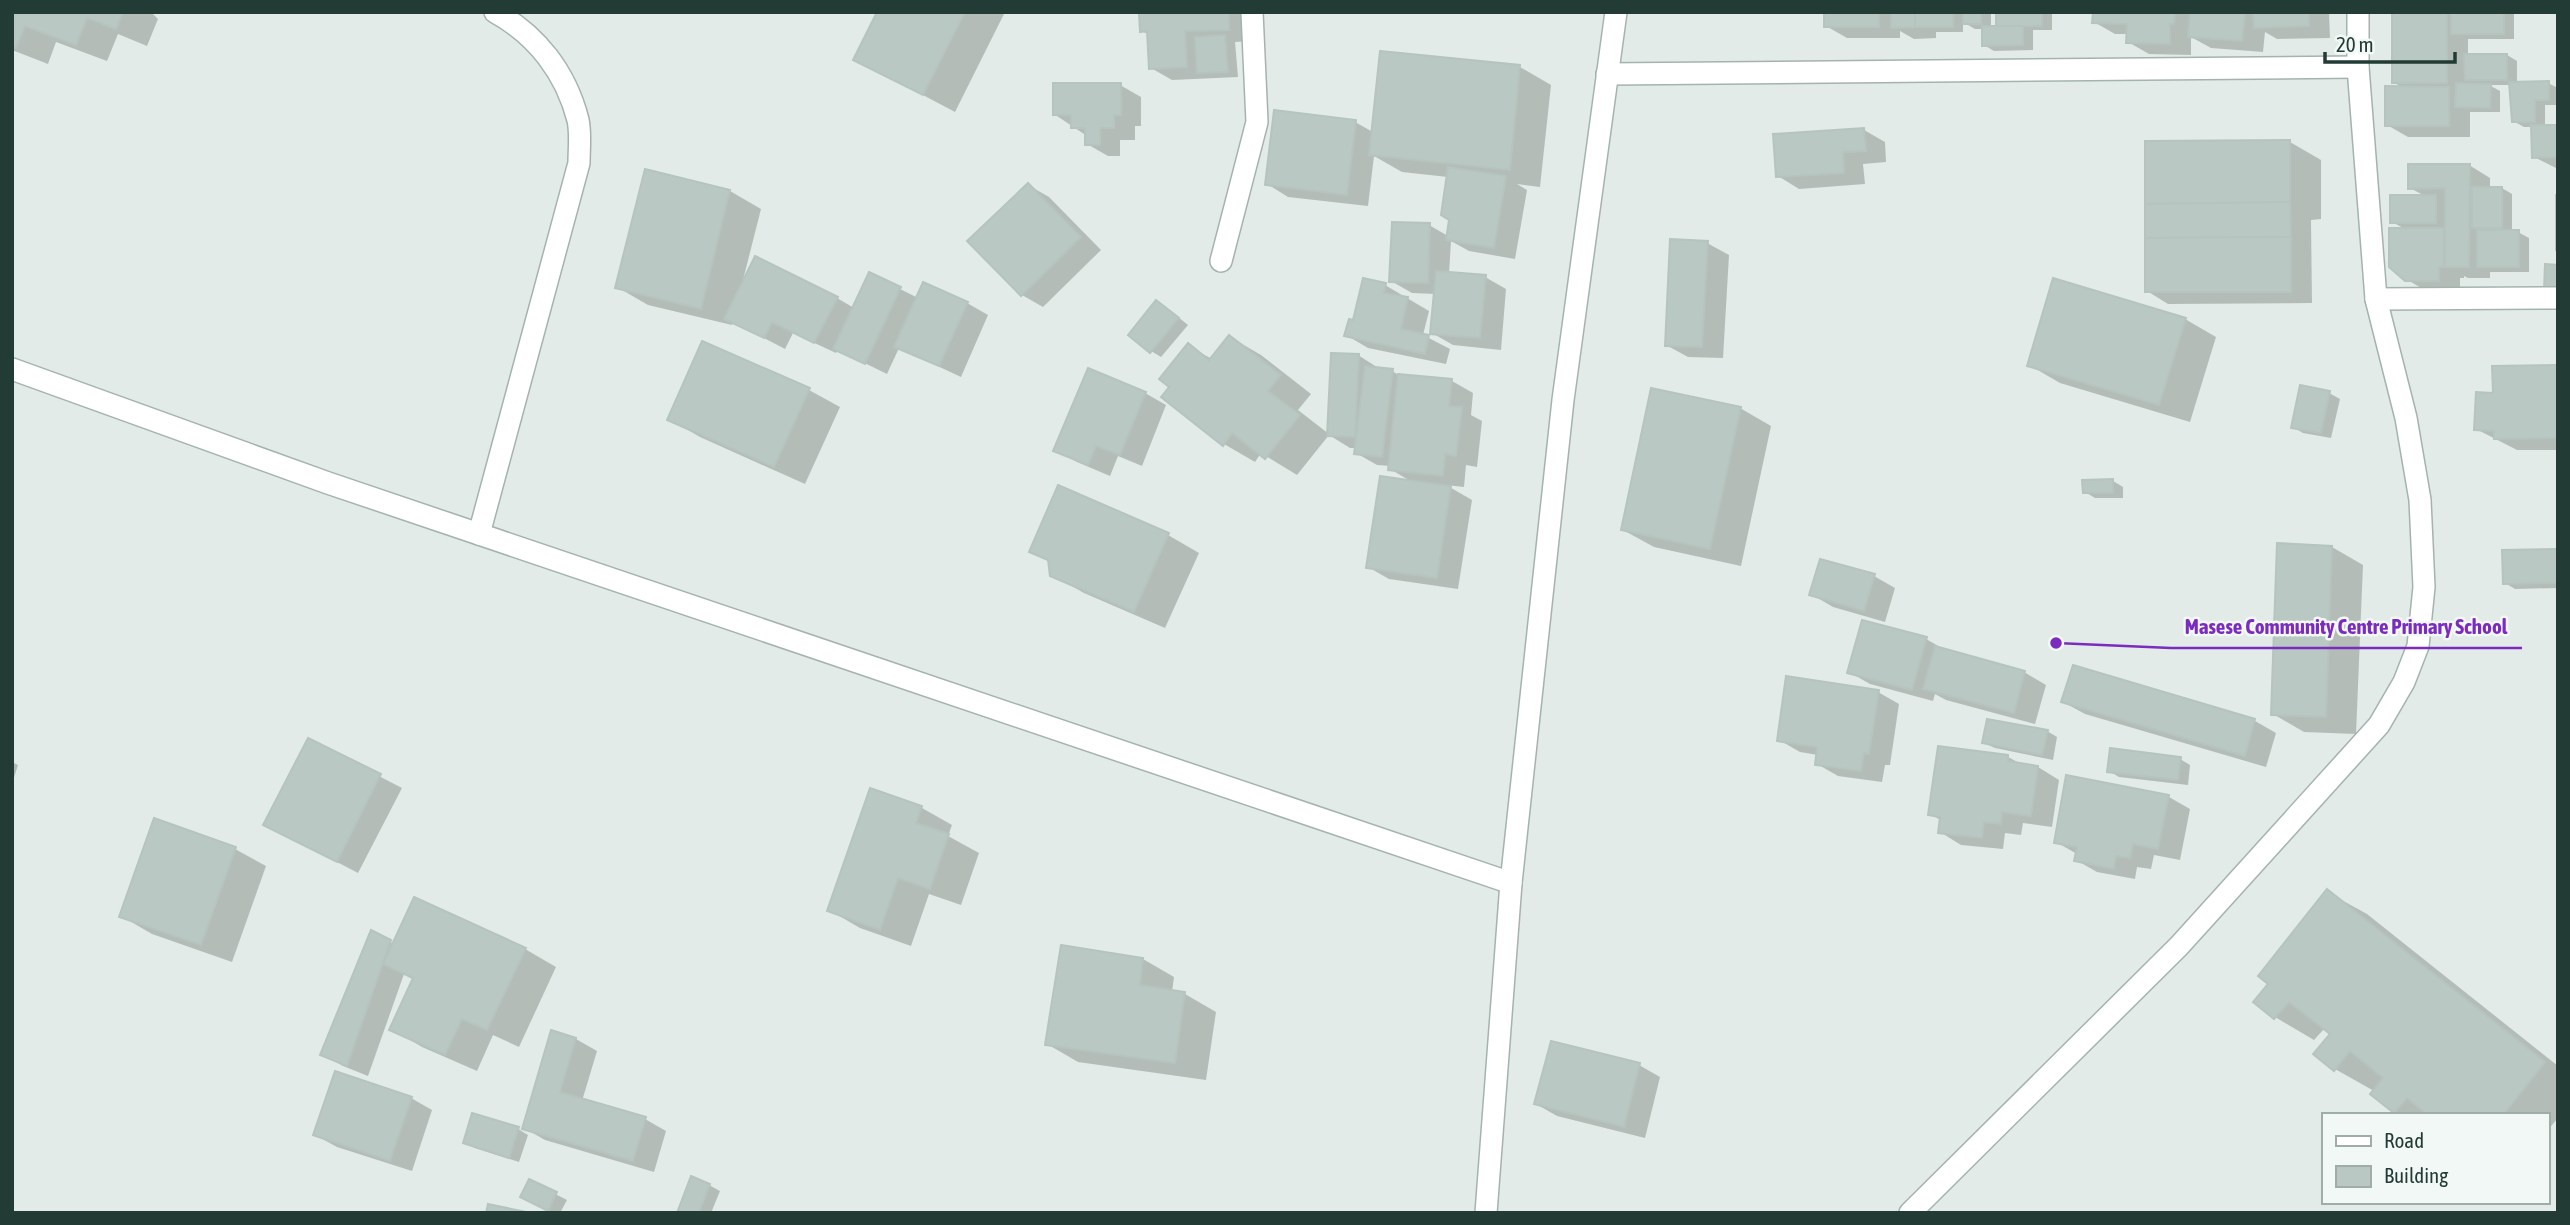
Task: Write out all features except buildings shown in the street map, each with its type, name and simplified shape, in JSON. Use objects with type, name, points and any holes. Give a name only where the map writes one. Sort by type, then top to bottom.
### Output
[{"type":"street","points":[[479,534],[579,163],[578,122],[564,79],[544,51],[517,24],[495,12]]},
{"type":"street","points":[[1221,261],[1257,122],[1252,12]]},
{"type":"street","points":[[1486,1213],[1511,883],[1563,400],[1616,12]]},
{"type":"street","points":[[1910,1213],[2179,946],[2379,725],[2404,682],[2418,646],[2424,587],[2420,500],[2406,418],[2376,299],[2358,66],[2358,12]]},
{"type":"street","points":[[1607,75],[2358,66]]},
{"type":"street","points":[[2376,299],[2558,298]]},
{"type":"street","points":[[12,369],[328,483],[1511,883]]},
{"type":"place","name":"Masese Community Centre Primary School","points":[[2056,643]]}]
